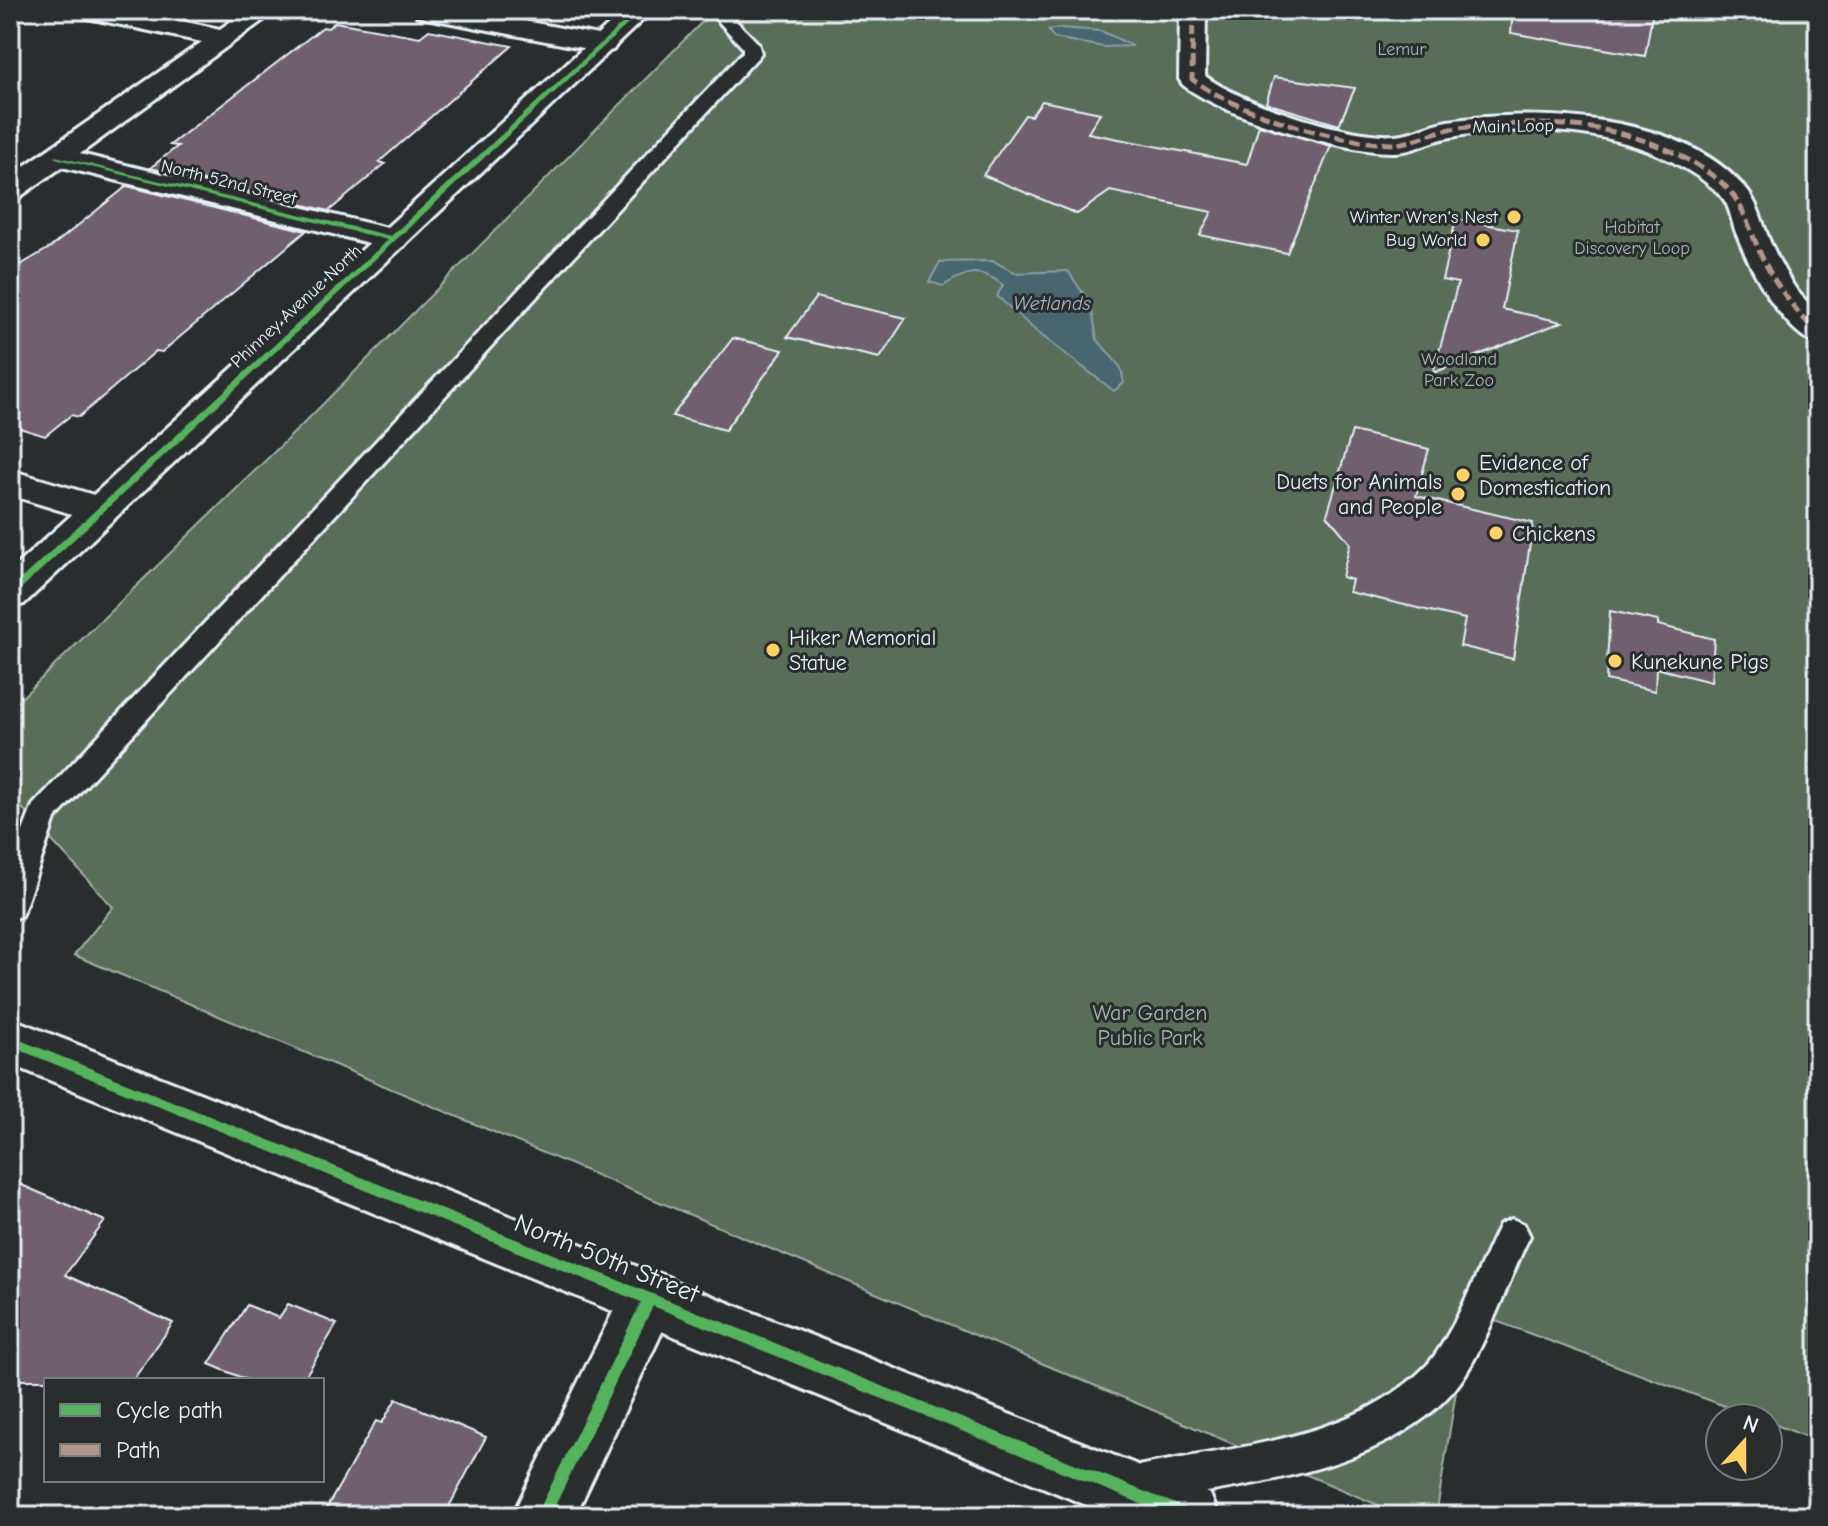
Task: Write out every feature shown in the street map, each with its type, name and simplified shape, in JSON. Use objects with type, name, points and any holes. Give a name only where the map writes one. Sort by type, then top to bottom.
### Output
[{"type":"street","points":[[88,10],[224,38]]},
{"type":"street","points":[[10,190],[264,10]]},
{"type":"street","points":[[426,10],[603,44]]},
{"type":"street","name":"Phinney Avenue North","points":[[10,594],[640,10]]},
{"type":"street","name":"Main Loop","points":[[1193,10],[1192,79],[1201,87],[1245,108],[1355,138],[1393,144],[1439,131],[1481,125],[1531,124],[1622,134],[1680,154],[1738,198],[1775,286],[1818,334]]},
{"type":"street","name":"North 52nd Street","points":[[57,157],[393,239]]},
{"type":"street","points":[[10,482],[101,510]]},
{"type":"street","name":"North 50th Street","points":[[10,1041],[1188,1516]]},
{"type":"street","points":[[543,1516],[650,1298]]},
{"type":"lane","points":[[10,907],[43,813],[752,53],[752,47],[716,10]]},
{"type":"lane","points":[[1120,1489],[1324,1448],[1370,1429],[1406,1408],[1442,1376],[1466,1334],[1512,1236]]},
{"type":"green space","points":[[714,10],[1818,10],[1818,1441],[1784,1428],[1784,1402],[1714,1402],[1469,1311],[1436,1516],[1404,1516],[74,955],[113,907],[10,795],[10,709],[303,424]]},
{"type":"water","points":[[1048,30],[1101,31],[1133,46],[1104,47],[1054,38]]},
{"type":"water","name":"Wetlands","points":[[993,261],[1016,273],[1068,271],[1091,305],[1097,339],[1121,368],[1124,383],[1114,391],[1037,332],[997,296],[1003,285],[995,279],[973,273],[943,286],[929,282],[940,262]]},
{"type":"building","points":[[1513,10],[1653,10],[1645,56],[1511,33]]},
{"type":"building","points":[[335,22],[420,37],[429,30],[512,46],[379,162],[385,164],[329,211],[150,168],[178,146],[170,145],[323,27],[328,28]]},
{"type":"building","points":[[1274,77],[1355,88],[1339,125],[1266,103]]},
{"type":"building","points":[[1042,101],[1100,113],[1088,133],[1247,164],[1259,125],[1331,146],[1287,253],[1200,235],[1212,212],[1110,191],[1077,214],[983,175],[1025,115],[1031,116]]},
{"type":"building","points":[[127,186],[306,231],[79,417],[71,415],[45,436],[10,425],[10,271],[51,247]]},
{"type":"building","points":[[1456,219],[1518,230],[1502,309],[1562,322],[1433,373],[1458,283],[1442,280]]},
{"type":"building","points":[[816,297],[906,318],[880,358],[787,337]]},
{"type":"building","points":[[733,338],[783,350],[725,430],[672,416]]},
{"type":"building","points":[[1352,431],[1429,449],[1416,496],[1533,523],[1513,659],[1460,646],[1465,619],[1349,592],[1352,580],[1342,577],[1350,543],[1327,515]]},
{"type":"building","points":[[1610,611],[1658,621],[1658,625],[1714,639],[1711,682],[1656,668],[1655,691],[1606,680]]},
{"type":"building","points":[[10,1180],[105,1221],[65,1275],[173,1323],[134,1378],[10,1380]]},
{"type":"building","points":[[288,1304],[337,1324],[304,1378],[242,1378],[209,1364],[247,1305],[279,1318]]},
{"type":"building","points":[[396,1399],[486,1437],[444,1516],[322,1516],[376,1421],[382,1423]]},
{"type":"marked path","points":[[1193,10],[1192,79],[1228,101],[1286,122],[1392,144],[1444,130],[1501,124],[1563,125],[1623,133],[1677,153],[1711,174],[1734,194],[1772,276],[1787,299],[1818,334]]},
{"type":"cycle path","points":[[10,594],[640,10]]},
{"type":"cycle path","points":[[57,157],[393,239]]},
{"type":"cycle path","points":[[10,1041],[1188,1516]]},
{"type":"cycle path","points":[[543,1516],[650,1298]]},
{"type":"place","name":"Winter Wren's Nest","points":[[1514,217]]},
{"type":"place","name":"Bug World","points":[[1483,240]]},
{"type":"place","name":"Evidence of Domestication","points":[[1463,475]]},
{"type":"place","name":"Duets for Animals and People","points":[[1458,494]]},
{"type":"place","name":"Chickens","points":[[1496,533]]},
{"type":"place","name":"Hiker Memorial Statue","points":[[773,650]]},
{"type":"place","name":"Kunekune Pigs","points":[[1615,661]]},
{"type":"park label","name":"Lemur","points":[[1402,49]]},
{"type":"park label","name":"Habitat Discovery Loop","points":[[1632,237]]},
{"type":"park label","name":"Woodland Park Zoo","points":[[1459,369]]},
{"type":"park label","name":"War Garden Public Park","points":[[1150,1024]]}]
